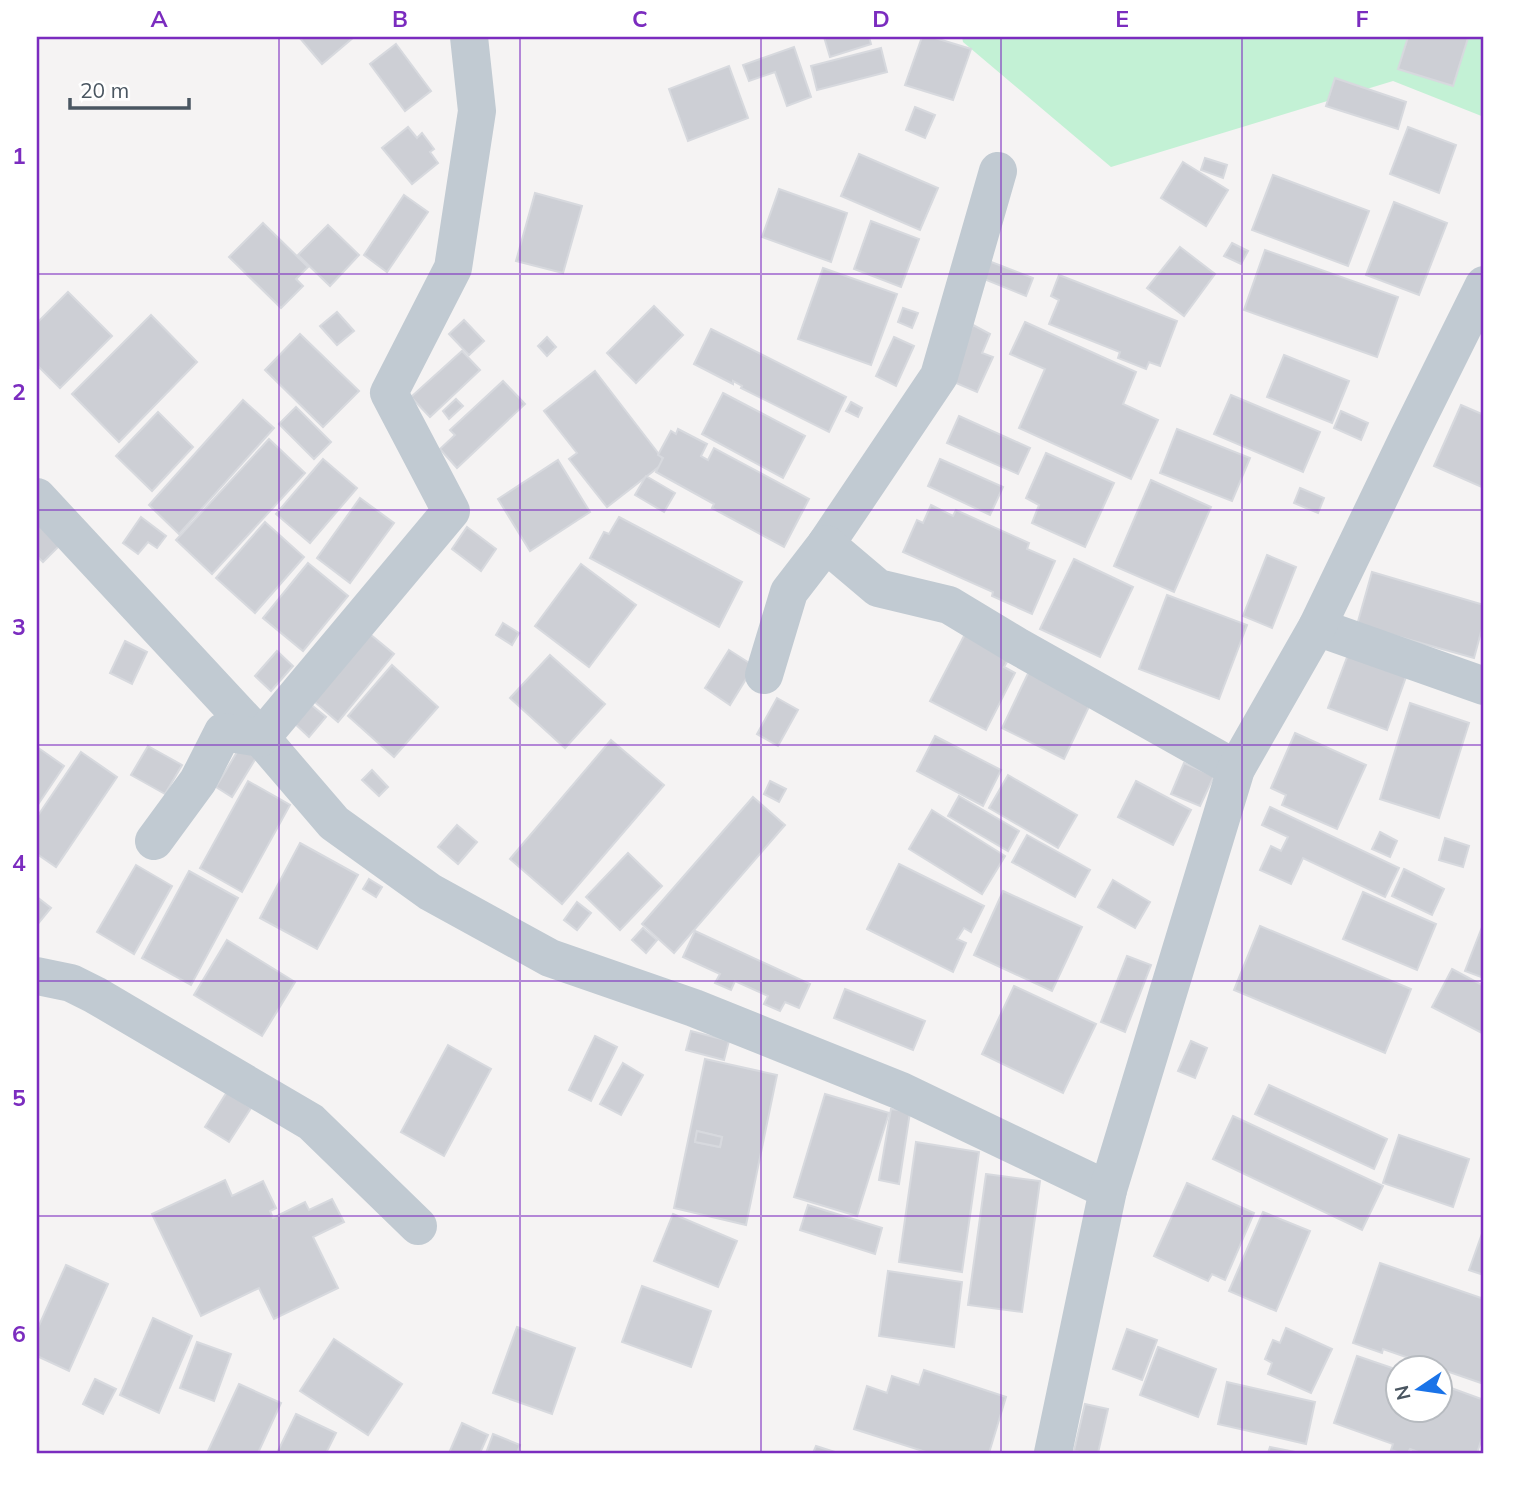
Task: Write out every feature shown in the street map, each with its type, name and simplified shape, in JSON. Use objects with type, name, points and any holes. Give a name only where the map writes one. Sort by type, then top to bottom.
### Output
[{"type":"street","points":[[261,738],[451,511],[389,393],[453,268],[477,111],[468,37]]},
{"type":"street","points":[[764,676],[789,592],[826,544],[939,376],[998,171]]},
{"type":"street","points":[[1053,1453],[1108,1189],[1236,769],[1317,627],[1484,285]]},
{"type":"street","points":[[37,497],[261,738],[334,823],[430,892],[550,958],[694,1008],[901,1091],[1108,1189]]},
{"type":"street","points":[[826,544],[878,588],[949,605],[1236,769]]},
{"type":"street","points":[[1317,627],[1484,686]]},
{"type":"street","points":[[154,841],[198,781],[223,732],[261,738]]},
{"type":"street","points":[[37,976],[71,983],[95,995],[311,1122],[418,1226]]},
{"type":"green space","points":[[962,37],[1484,37],[1484,117],[1393,81],[1111,167],[963,42]]},
{"type":"building","points":[[299,37],[354,37],[322,64]]},
{"type":"building","points":[[824,37],[869,37],[871,44],[830,57]]},
{"type":"building","points":[[922,37],[932,37],[971,49],[953,100],[905,85]]},
{"type":"building","points":[[1408,37],[1468,38],[1453,86],[1398,69]]},
{"type":"building","points":[[396,44],[431,91],[405,111],[370,64]]},
{"type":"building","points":[[794,47],[811,97],[787,106],[775,72],[749,81],[743,65]]},
{"type":"building","points":[[881,48],[887,72],[817,90],[811,66]]},
{"type":"building","points":[[729,66],[748,118],[688,141],[669,89]]},
{"type":"building","points":[[1335,78],[1406,102],[1398,129],[1326,106]]},
{"type":"building","points":[[915,107],[935,115],[925,138],[906,130]]},
{"type":"building","points":[[408,127],[417,138],[422,133],[434,149],[430,152],[438,163],[412,184],[382,148]]},
{"type":"building","points":[[1408,127],[1456,145],[1439,193],[1390,174]]},
{"type":"building","points":[[859,154],[938,188],[920,230],[841,196]]},
{"type":"building","points":[[1205,158],[1227,165],[1223,178],[1201,170]]},
{"type":"building","points":[[1183,162],[1228,190],[1206,226],[1161,198]]},
{"type":"building","points":[[1273,175],[1369,211],[1348,266],[1252,230]]},
{"type":"building","points":[[779,189],[847,213],[831,262],[762,237]]},
{"type":"building","points":[[535,193],[582,206],[563,273],[516,261]]},
{"type":"building","points":[[404,195],[428,212],[387,272],[364,255]]},
{"type":"building","points":[[1394,202],[1447,223],[1419,295],[1366,275]]},
{"type":"building","points":[[871,221],[919,239],[901,287],[854,269]]},
{"type":"building","points":[[263,223],[308,267],[296,279],[303,286],[281,308],[229,257]]},
{"type":"building","points":[[328,225],[359,255],[330,286],[298,255]]},
{"type":"building","points":[[1232,243],[1248,251],[1241,264],[1224,256]]},
{"type":"building","points":[[1180,247],[1215,274],[1184,316],[1147,288]]},
{"type":"building","points":[[1265,250],[1398,297],[1377,357],[1244,310]]},
{"type":"building","points":[[986,260],[1033,278],[1026,296],[979,277]]},
{"type":"building","points":[[823,268],[897,294],[871,365],[798,339]]},
{"type":"building","points":[[1059,275],[1177,321],[1160,366],[1149,362],[1146,369],[1118,358],[1120,352],[1049,324],[1059,300],[1051,296]]},
{"type":"building","points":[[68,292],[112,336],[60,388],[37,365],[37,323]]},
{"type":"building","points":[[654,306],[683,335],[636,383],[607,353]]},
{"type":"building","points":[[903,308],[918,313],[912,328],[898,322]]},
{"type":"building","points":[[337,312],[354,331],[337,345],[320,326]]},
{"type":"building","points":[[151,315],[197,362],[119,442],[72,394]]},
{"type":"building","points":[[464,320],[484,341],[469,355],[449,334]]},
{"type":"building","points":[[1025,322],[1136,372],[1123,404],[1158,420],[1131,479],[1019,428],[1045,369],[1010,354]]},
{"type":"building","points":[[973,325],[990,334],[982,353],[993,357],[977,392],[949,380]]},
{"type":"building","points":[[711,329],[846,397],[829,432],[741,388],[742,386],[733,381],[733,384],[694,364]]},
{"type":"building","points":[[300,334],[359,391],[323,427],[265,370]]},
{"type":"building","points":[[547,337],[556,347],[547,356],[538,346]]},
{"type":"building","points":[[894,337],[914,346],[896,386],[876,376]]},
{"type":"building","points":[[462,351],[480,370],[430,417],[411,397]]},
{"type":"building","points":[[1284,355],[1349,381],[1332,423],[1267,397]]},
{"type":"building","points":[[595,371],[665,462],[607,507],[569,459],[577,453],[544,411]]},
{"type":"building","points":[[503,381],[525,404],[457,468],[440,449],[455,435],[450,430]]},
{"type":"building","points":[[723,393],[805,436],[783,478],[702,434]]},
{"type":"building","points":[[1231,395],[1320,432],[1303,472],[1214,434]]},
{"type":"building","points":[[456,399],[463,406],[449,419],[443,411]]},
{"type":"building","points":[[243,400],[274,428],[179,534],[149,505]]},
{"type":"building","points":[[851,402],[862,408],[858,417],[846,411]]},
{"type":"building","points":[[1461,405],[1484,415],[1484,488],[1434,466]]},
{"type":"building","points":[[296,407],[331,442],[314,459],[279,424]]},
{"type":"building","points":[[1341,411],[1368,423],[1361,440],[1334,428]]},
{"type":"building","points":[[158,412],[193,447],[152,491],[116,456]]},
{"type":"building","points":[[959,416],[1030,448],[1018,474],[947,443]]},
{"type":"building","points":[[678,429],[707,444],[701,456],[708,460],[714,448],[809,499],[784,547],[712,508],[714,504],[656,472],[663,458],[658,455],[671,431],[676,434]]},
{"type":"building","points":[[1177,429],[1250,458],[1232,501],[1160,473]]},
{"type":"building","points":[[269,439],[305,473],[212,574],[176,540]]},
{"type":"building","points":[[1046,453],[1114,483],[1085,547],[1032,523],[1039,505],[1026,498]]},
{"type":"building","points":[[323,459],[357,488],[310,543],[276,514]]},
{"type":"building","points":[[940,459],[1003,487],[990,515],[928,486]]},
{"type":"building","points":[[558,460],[590,512],[530,551],[498,499]]},
{"type":"building","points":[[646,476],[675,493],[664,512],[635,495]]},
{"type":"building","points":[[1151,480],[1211,507],[1174,592],[1114,566]]},
{"type":"building","points":[[1300,488],[1324,498],[1318,513],[1294,503]]},
{"type":"building","points":[[360,498],[394,523],[350,583],[317,558]]},
{"type":"building","points":[[931,505],[953,516],[956,510],[1029,543],[1027,549],[1055,561],[1032,614],[992,596],[993,592],[903,552],[917,520],[923,523]]},
{"type":"building","points":[[37,513],[65,540],[43,562],[37,556]]},
{"type":"building","points":[[141,517],[166,536],[157,548],[148,542],[138,554],[123,543]]},
{"type":"building","points":[[619,517],[742,582],[719,627],[590,558],[604,532],[609,534]]},
{"type":"building","points":[[265,522],[304,557],[255,613],[216,578]]},
{"type":"building","points":[[467,527],[496,549],[481,571],[452,549]]},
{"type":"building","points":[[1267,555],[1296,567],[1272,628],[1243,616]]},
{"type":"building","points":[[1074,559],[1133,587],[1100,657],[1040,629]]},
{"type":"building","points":[[308,563],[348,596],[303,651],[263,618]]},
{"type":"building","points":[[581,564],[636,605],[589,667],[535,626]]},
{"type":"building","points":[[1372,572],[1484,605],[1484,621],[1474,658],[1357,625]]},
{"type":"building","points":[[1167,595],[1247,625],[1219,699],[1139,669]]},
{"type":"building","points":[[503,623],[519,633],[512,645],[496,635]]},
{"type":"building","points":[[365,630],[394,654],[338,722],[309,697]]},
{"type":"building","points":[[965,634],[1010,657],[1004,667],[1015,673],[986,730],[930,701]]},
{"type":"building","points":[[125,641],[147,652],[132,684],[110,673]]},
{"type":"building","points":[[729,650],[754,666],[730,705],[705,688]]},
{"type":"building","points":[[277,651],[293,666],[271,691],[255,676]]},
{"type":"building","points":[[1349,652],[1407,674],[1387,730],[1328,708]]},
{"type":"building","points":[[550,655],[605,704],[565,748],[510,698]]},
{"type":"building","points":[[1033,663],[1095,694],[1064,759],[1002,728]]},
{"type":"building","points":[[392,665],[438,707],[394,757],[348,716]]},
{"type":"building","points":[[777,698],[798,710],[778,746],[757,734]]},
{"type":"building","points":[[309,703],[326,717],[309,737],[293,722]]},
{"type":"building","points":[[1410,703],[1469,723],[1439,818],[1380,799]]},
{"type":"building","points":[[1295,733],[1366,765],[1337,829],[1282,805],[1286,795],[1271,788]]},
{"type":"building","points":[[935,736],[1001,770],[983,806],[917,771]]},
{"type":"building","points":[[611,740],[664,785],[562,904],[510,859]]},
{"type":"building","points":[[148,746],[182,765],[165,794],[131,775]]},
{"type":"building","points":[[37,747],[64,766],[37,806]]},
{"type":"building","points":[[240,747],[256,758],[232,797],[216,787]]},
{"type":"building","points":[[81,752],[117,777],[56,867],[37,854],[37,817]]},
{"type":"building","points":[[1184,763],[1214,776],[1200,806],[1171,794]]},
{"type":"building","points":[[372,770],[388,787],[379,796],[362,780]]},
{"type":"building","points":[[1008,775],[1077,815],[1058,848],[989,808]]},
{"type":"building","points":[[248,781],[290,805],[242,892],[200,868]]},
{"type":"building","points":[[770,781],[786,789],[779,802],[764,794]]},
{"type":"building","points":[[1136,781],[1191,810],[1173,845],[1118,817]]},
{"type":"building","points":[[959,796],[1019,831],[1008,851],[948,816]]},
{"type":"building","points":[[753,797],[785,825],[674,953],[642,924]]},
{"type":"building","points":[[1270,807],[1399,868],[1385,897],[1303,858],[1291,884],[1260,870],[1271,846],[1281,851],[1288,837],[1262,825]]},
{"type":"building","points":[[932,810],[1005,856],[982,894],[909,849]]},
{"type":"building","points":[[457,825],[477,842],[458,864],[438,847]]},
{"type":"building","points":[[1380,832],[1397,841],[1390,857],[1372,849]]},
{"type":"building","points":[[1027,835],[1090,870],[1075,897],[1012,862]]},
{"type":"building","points":[[1445,838],[1469,846],[1463,867],[1439,860]]},
{"type":"building","points":[[300,843],[358,875],[317,949],[260,918]]},
{"type":"building","points":[[628,853],[662,886],[620,930],[586,897]]},
{"type":"building","points":[[899,864],[984,906],[971,932],[964,928],[957,939],[966,943],[953,972],[867,929]]},
{"type":"building","points":[[136,865],[172,886],[134,954],[97,932]]},
{"type":"building","points":[[1404,869],[1444,889],[1432,915],[1392,896]]},
{"type":"building","points":[[189,871],[238,898],[191,985],[142,958]]},
{"type":"building","points":[[369,879],[382,887],[376,897],[363,889]]},
{"type":"building","points":[[1113,880],[1150,902],[1135,928],[1098,907]]},
{"type":"building","points":[[1003,891],[1082,927],[1052,991],[974,955]]},
{"type":"building","points":[[1363,892],[1436,924],[1417,970],[1343,939]]},
{"type":"building","points":[[37,897],[51,908],[37,925]]},
{"type":"building","points":[[577,902],[591,913],[577,930],[564,920]]},
{"type":"building","points":[[1484,922],[1484,978],[1465,971]]},
{"type":"building","points":[[1260,926],[1411,989],[1385,1053],[1234,990]]},
{"type":"building","points":[[643,928],[657,940],[646,953],[632,940]]},
{"type":"building","points":[[695,931],[810,984],[799,1008],[785,1002],[780,1011],[764,1004],[768,996],[735,981],[731,990],[715,983],[720,974],[683,957]]},
{"type":"building","points":[[227,940],[295,982],[262,1036],[194,995]]},
{"type":"building","points":[[1127,956],[1151,965],[1125,1032],[1101,1022]]},
{"type":"building","points":[[1452,969],[1484,986],[1484,1034],[1432,1007]]},
{"type":"building","points":[[1014,986],[1096,1024],[1063,1093],[982,1054]]},
{"type":"building","points":[[845,989],[925,1021],[913,1050],[834,1018]]},
{"type":"building","points":[[691,1031],[729,1041],[724,1060],[686,1050]]},
{"type":"building","points":[[595,1036],[617,1047],[591,1101],[569,1090]]},
{"type":"building","points":[[1191,1041],[1207,1048],[1195,1078],[1178,1071]]},
{"type":"building","points":[[448,1045],[491,1069],[444,1156],[401,1132]]},
{"type":"building","points":[[705,1059],[777,1075],[746,1225],[674,1208]],"holes":[[[697,1131],[722,1137],[720,1147],[695,1142]]]},
{"type":"building","points":[[623,1063],[643,1075],[621,1115],[600,1104]]},
{"type":"building","points":[[1269,1085],[1387,1139],[1374,1169],[1255,1114]]},
{"type":"building","points":[[227,1092],[251,1108],[229,1142],[205,1127]]},
{"type":"building","points":[[825,1094],[889,1113],[857,1216],[794,1197]]},
{"type":"building","points":[[891,1109],[910,1112],[899,1184],[879,1180]]},
{"type":"building","points":[[1233,1116],[1383,1186],[1362,1230],[1213,1159]]},
{"type":"building","points":[[697,1131],[722,1137],[720,1147],[695,1142]]},
{"type":"building","points":[[1399,1135],[1469,1159],[1453,1207],[1383,1183]]},
{"type":"building","points":[[916,1142],[979,1152],[962,1272],[899,1262]]},
{"type":"building","points":[[986,1174],[1040,1181],[1022,1312],[968,1305]]},
{"type":"building","points":[[225,1180],[232,1196],[263,1181],[276,1208],[270,1211],[273,1218],[305,1202],[309,1210],[332,1199],[344,1222],[313,1237],[338,1288],[274,1319],[259,1288],[201,1316],[152,1214]]},
{"type":"building","points":[[1187,1183],[1254,1213],[1225,1280],[1212,1274],[1208,1281],[1154,1256]]},
{"type":"building","points":[[808,1205],[882,1228],[875,1254],[800,1230]]},
{"type":"building","points":[[1263,1212],[1310,1231],[1276,1311],[1229,1291]]},
{"type":"building","points":[[673,1214],[737,1241],[718,1287],[654,1261]]},
{"type":"building","points":[[1484,1228],[1484,1275],[1469,1270]]},
{"type":"building","points":[[1380,1263],[1484,1299],[1484,1384],[1454,1374],[1454,1354],[1397,1354],[1383,1349],[1382,1353],[1353,1343]]},
{"type":"building","points":[[66,1265],[108,1284],[69,1371],[37,1356],[37,1330]]},
{"type":"building","points":[[888,1271],[962,1282],[954,1347],[879,1336]]},
{"type":"building","points":[[642,1286],[711,1311],[691,1367],[622,1342]]},
{"type":"building","points":[[153,1318],[192,1336],[159,1413],[120,1395]]},
{"type":"building","points":[[517,1327],[575,1348],[552,1414],[493,1393]]},
{"type":"building","points":[[1286,1328],[1332,1349],[1311,1393],[1268,1374],[1272,1363],[1265,1359],[1273,1340],[1280,1343]]},
{"type":"building","points":[[1127,1329],[1157,1340],[1142,1380],[1113,1369]]},
{"type":"building","points":[[334,1339],[402,1384],[368,1435],[300,1391]]},
{"type":"building","points":[[197,1342],[231,1354],[214,1401],[180,1388]]},
{"type":"building","points":[[1158,1347],[1216,1369],[1198,1417],[1140,1395]]},
{"type":"building","points":[[1357,1356],[1384,1365],[1384,1424],[1454,1424],[1454,1389],[1484,1400],[1484,1432],[1477,1453],[1421,1453],[1410,1449],[1408,1453],[1401,1453],[1391,1450],[1393,1444],[1334,1423]]},
{"type":"building","points":[[924,1370],[1006,1397],[989,1453],[929,1453],[854,1429],[867,1386],[887,1393],[892,1376],[919,1385]]},
{"type":"building","points":[[95,1379],[116,1389],[103,1414],[83,1404]]},
{"type":"building","points":[[1227,1382],[1315,1402],[1306,1444],[1218,1424]]},
{"type":"building","points":[[239,1384],[281,1403],[258,1453],[207,1453]]},
{"type":"building","points":[[1085,1404],[1108,1409],[1098,1453],[1074,1451]]},
{"type":"building","points":[[296,1414],[336,1433],[326,1453],[277,1453]]},
{"type":"building","points":[[462,1423],[488,1435],[480,1453],[449,1453]]},
{"type":"building","points":[[493,1434],[520,1445],[517,1453],[486,1453]]},
{"type":"building","points":[[816,1446],[838,1453],[813,1453]]},
{"type":"building","points":[[1270,1447],[1300,1453],[1268,1453]]}]
